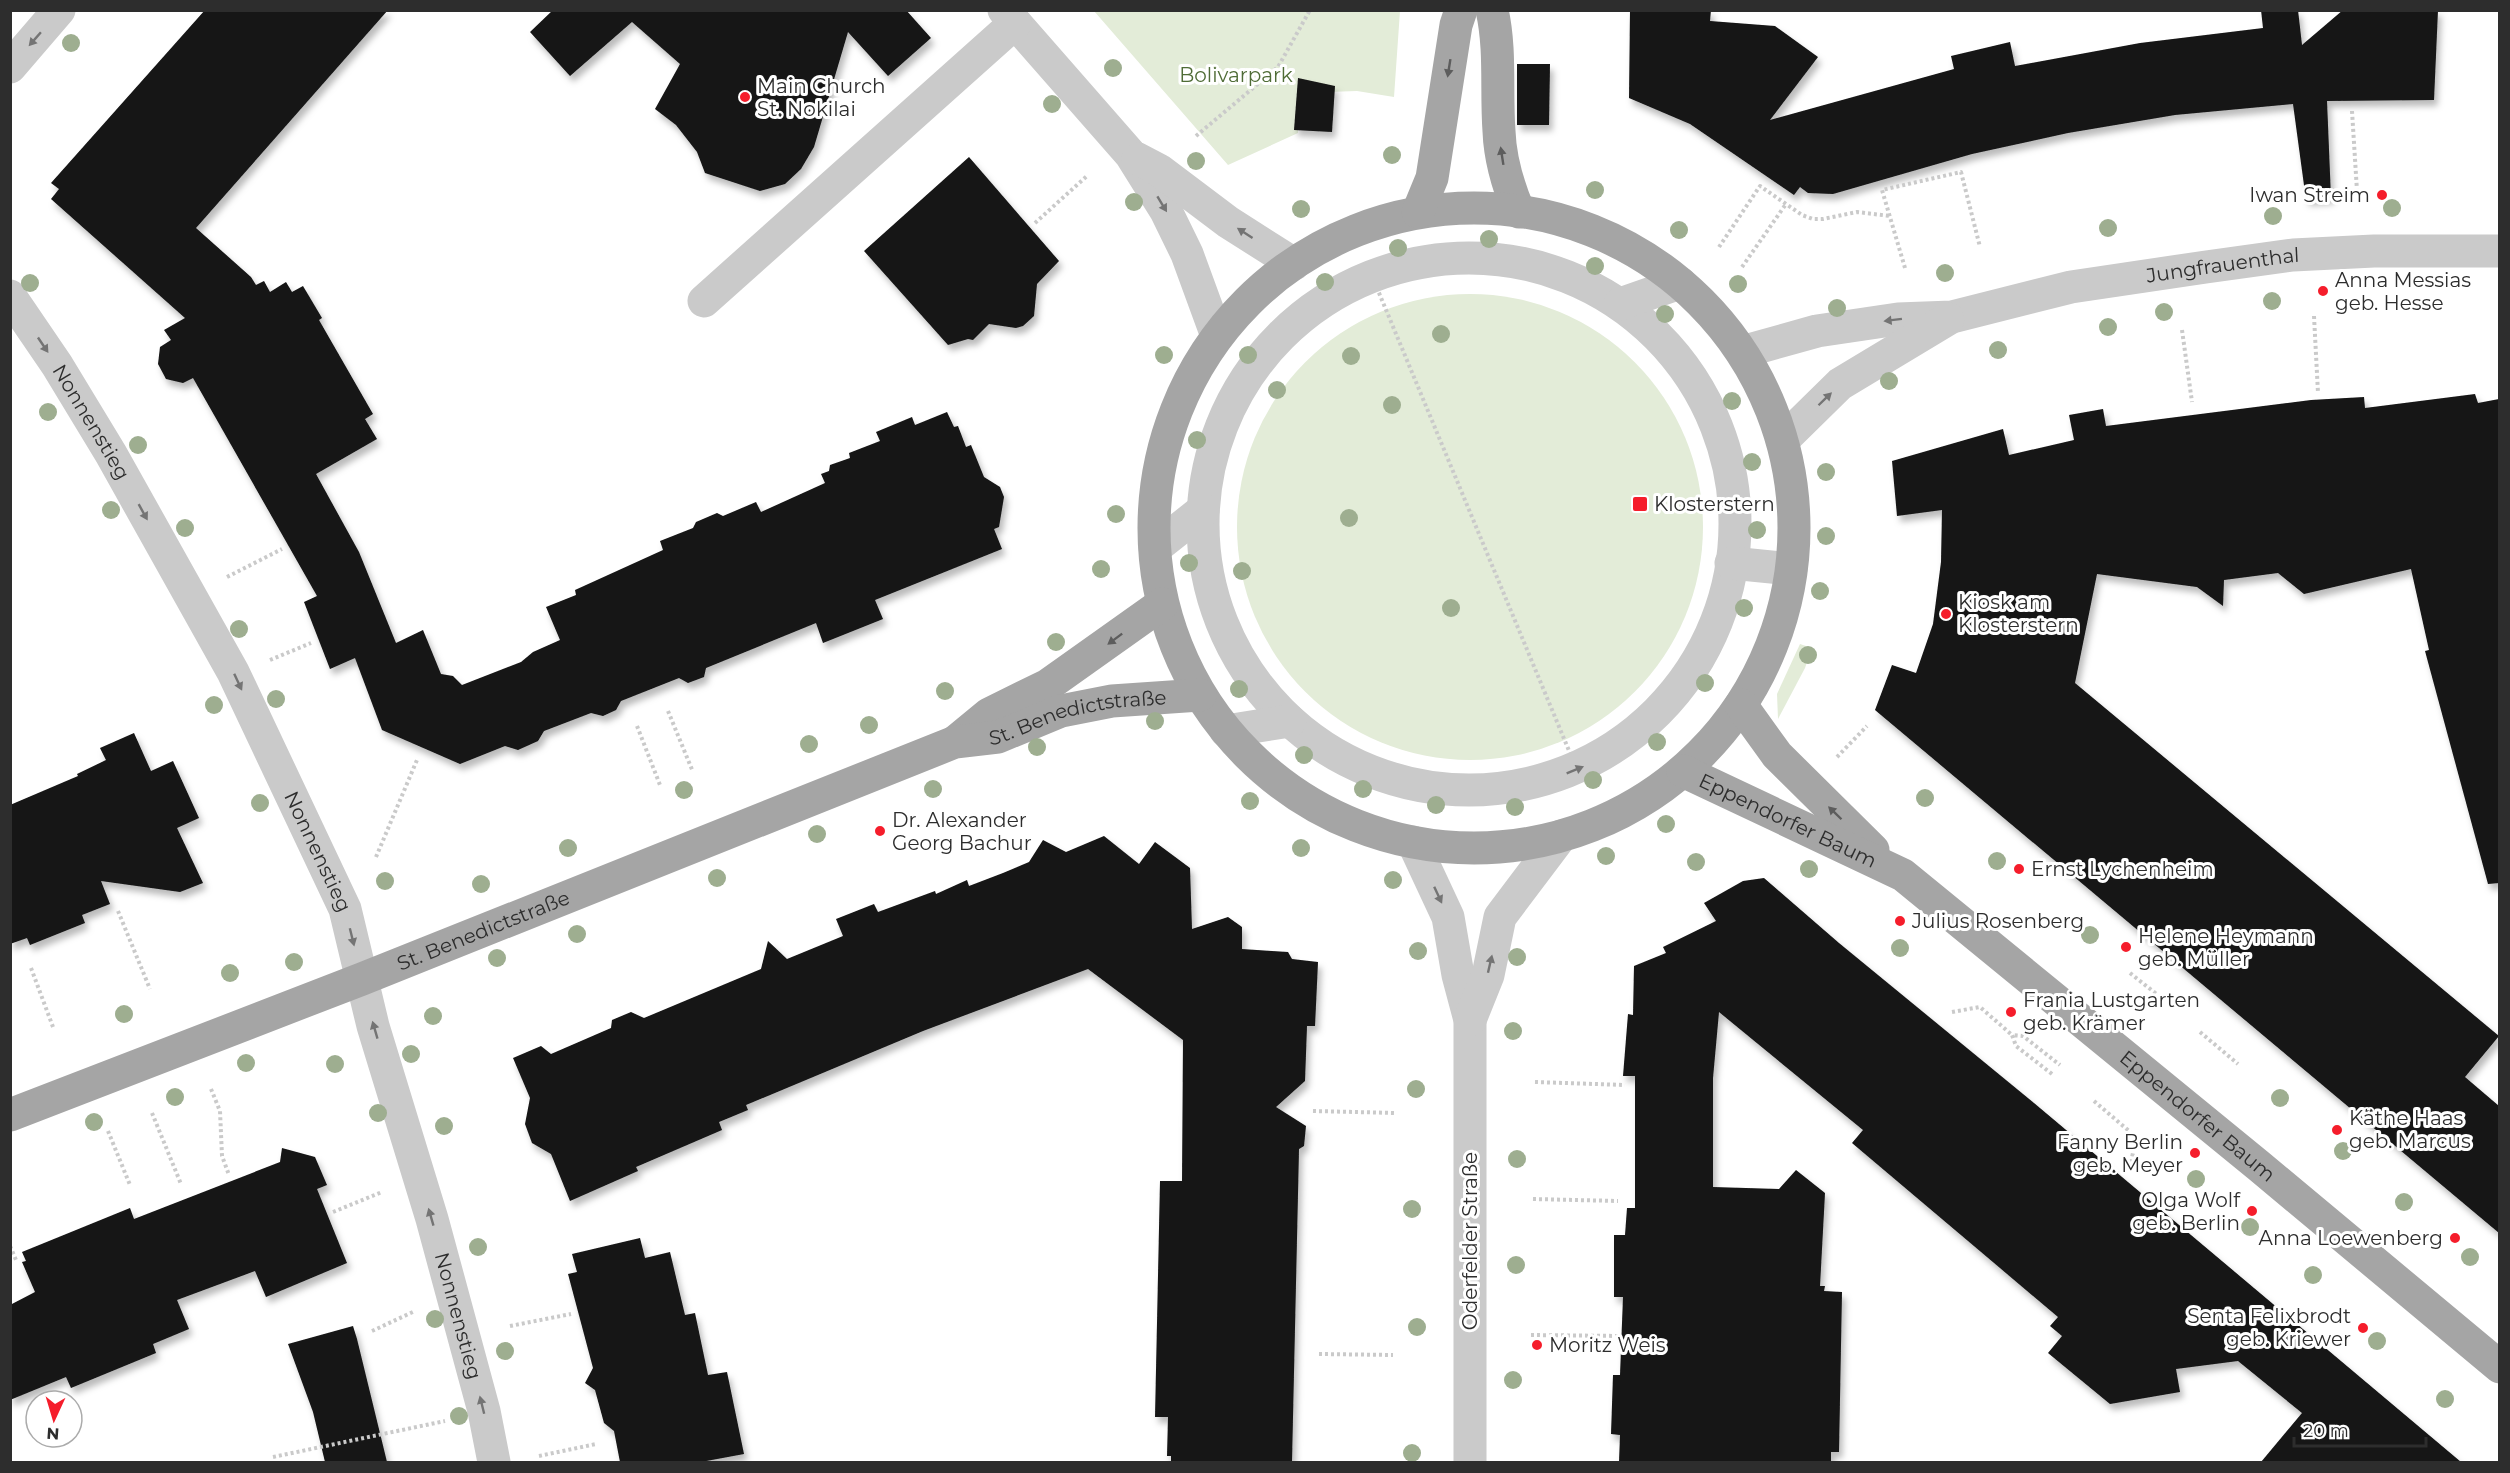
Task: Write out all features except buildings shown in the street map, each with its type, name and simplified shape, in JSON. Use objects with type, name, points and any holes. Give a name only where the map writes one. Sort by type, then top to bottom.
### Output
[{"type":"main road","points":[[1418,212],[1432,178],[1456,25],[1461,10]]},
{"type":"main road","points":[[1492,10],[1496,29],[1502,159],[1519,212]]},
{"type":"main road","points":[[1479,208],[1519,212],[1561,220],[1593,231],[1653,262],[1705,306],[1742,352],[1764,391],[1783,440],[1792,483],[1791,569],[1775,638],[1758,677],[1727,725],[1683,771],[1639,803],[1601,822],[1561,836],[1489,848],[1451,848],[1413,842],[1370,831],[1329,814],[1291,791],[1252,759],[1226,731],[1200,695],[1178,650],[1162,604],[1155,548],[1158,483],[1167,435],[1184,392],[1217,336],[1254,296],[1294,264],[1325,244],[1348,234],[1418,212],[1479,208]]},
{"type":"main road","name":"St. Benedictstraße","points":[[955,742],[989,714],[1058,679],[1162,604]]},
{"type":"main road","name":"St. Benedictstraße","points":[[10,1115],[362,979],[955,742],[998,737],[1061,711],[1102,703],[1200,695]]},
{"type":"main road","name":"Eppendorfer Baum","points":[[1741,705],[1777,754],[1892,868],[2002,955],[2499,1367]]},
{"type":"main road","name":"Eppendorfer Baum","points":[[1683,771],[1892,868]]},
{"type":"street","points":[[10,66],[58,10]]},
{"type":"street","points":[[705,301],[1010,16],[1131,155],[1166,211],[1187,254],[1217,336]]},
{"type":"street","points":[[1131,155],[1159,170],[1228,222],[1294,264]]},
{"type":"street","name":"Jungfrauenthal","points":[[1742,352],[1817,331],[1898,319],[1952,317],[2072,287],[2293,255],[2374,250],[2499,251]]},
{"type":"street","points":[[1469,256],[1552,272],[1620,304],[1640,318],[1681,361],[1701,391],[1714,417],[1722,444],[1734,511],[1731,563],[1723,595],[1707,631],[1669,698],[1631,737],[1607,754],[1577,770],[1518,789],[1457,792],[1408,784],[1379,774],[1332,750],[1290,721],[1247,671],[1230,641],[1207,562],[1203,510],[1204,489],[1215,448],[1230,410],[1247,377],[1299,319],[1343,289],[1399,265],[1469,256]]},
{"type":"street","points":[[1620,304],[1680,283]]},
{"type":"street","name":"Nonnenstieg","points":[[10,296],[57,365],[111,454],[233,672],[345,909],[373,1026],[432,1219],[483,1411],[494,1462]]},
{"type":"street","name":"Jungfrauenthal","points":[[1783,440],[1840,384],[1900,346],[1952,317]]},
{"type":"street","points":[[1155,548],[1203,510]]},
{"type":"street","points":[[1731,563],[1791,569]]},
{"type":"street","points":[[1226,731],[1290,721]]},
{"type":"street","name":"Oderfelder Straße","points":[[1470,1020],[1488,975],[1500,917],[1561,836]]},
{"type":"street","name":"Oderfelder Straße","points":[[1413,842],[1448,917],[1458,975],[1470,1020],[1470,1462]]},
{"type":"path","points":[[1196,136],[1278,67],[1310,10]]},
{"type":"path","points":[[2352,111],[2357,191]]},
{"type":"path","points":[[1905,268],[1882,190],[1961,172],[1980,247]]},
{"type":"path","points":[[1035,223],[1088,175]]},
{"type":"path","points":[[1719,247],[1760,186],[1813,219],[1857,212],[1890,216]]},
{"type":"path","points":[[1742,267],[1786,204]]},
{"type":"path","points":[[1372,276],[1577,770]]},
{"type":"path","points":[[2314,316],[2319,393]]},
{"type":"path","points":[[2182,330],[2192,402]]},
{"type":"path","points":[[227,577],[282,549]]},
{"type":"path","points":[[268,662],[311,643]]},
{"type":"path","points":[[668,711],[693,772]]},
{"type":"path","points":[[637,726],[660,785]]},
{"type":"path","points":[[1829,766],[1867,726]]},
{"type":"path","points":[[376,857],[417,760]]},
{"type":"path","points":[[118,911],[150,989]]},
{"type":"path","points":[[31,968],[53,1027]]},
{"type":"path","points":[[2130,973],[2164,1000]]},
{"type":"path","points":[[1952,1012],[1980,1008],[2012,1035],[2016,1046],[2052,1074]]},
{"type":"path","points":[[2200,1032],[2238,1064]]},
{"type":"path","points":[[2012,1035],[2024,1036],[2060,1065]]},
{"type":"path","points":[[1535,1082],[1625,1085]]},
{"type":"path","points":[[210,1089],[220,1111],[222,1156],[230,1174]]},
{"type":"path","points":[[2094,1101],[2136,1137],[2131,1164]]},
{"type":"path","points":[[1313,1111],[1396,1113]]},
{"type":"path","points":[[152,1113],[181,1184]]},
{"type":"path","points":[[108,1131],[130,1185]]},
{"type":"path","points":[[333,1212],[391,1189]]},
{"type":"path","points":[[1533,1199],[1618,1201]]},
{"type":"path","points":[[10,1246],[16,1260]]},
{"type":"path","points":[[372,1331],[423,1307]]},
{"type":"path","points":[[510,1326],[571,1314]]},
{"type":"path","points":[[1531,1335],[1621,1336]]},
{"type":"path","points":[[1319,1354],[1393,1355]]},
{"type":"path","points":[[273,1457],[449,1420]]},
{"type":"path","points":[[539,1456],[596,1444]]},
{"type":"green space","name":"Bolivarpark","points":[[1094,11],[1400,11],[1394,97],[1357,91],[1299,93],[1298,133],[1228,165]]},
{"type":"green space","points":[[1470,294],[1515,298],[1559,312],[1600,333],[1635,362],[1664,397],[1685,438],[1699,482],[1703,527],[1699,572],[1685,616],[1664,657],[1635,692],[1600,721],[1559,742],[1515,756],[1470,760],[1425,756],[1381,742],[1340,721],[1305,692],[1276,657],[1255,616],[1241,572],[1237,527],[1241,482],[1255,438],[1276,397],[1305,362],[1340,333],[1381,312],[1425,298]]},
{"type":"green space","points":[[1800,644],[1812,648],[1805,668],[1778,719],[1777,694]]},
{"type":"place","name":"Main Church St. Nokilai","points":[[745,97]]},
{"type":"place","name":"Iwan Streim","points":[[2382,195]]},
{"type":"place","name":"Anna Messias geb. Hesse","points":[[2323,291]]},
{"type":"place","name":"Klosterstern","points":[[1640,504]]},
{"type":"place","name":"Kiosk am Klosterstern","points":[[1946,614]]},
{"type":"place","name":"Dr. Alexander Georg Bachur","points":[[880,831]]},
{"type":"place","name":"Ernst Lychenheim","points":[[2019,869]]},
{"type":"place","name":"Julius Rosenberg","points":[[1900,921]]},
{"type":"place","name":"Helene Heymann geb. Müller","points":[[2126,947]]},
{"type":"place","name":"Frania Lustgarten geb. Krämer","points":[[2011,1012]]},
{"type":"place","name":"Käthe Haas geb. Marcus","points":[[2337,1130]]},
{"type":"place","name":"Fanny Berlin geb. Meyer","points":[[2195,1153]]},
{"type":"place","name":"Olga Wolf geb. Berlin","points":[[2252,1211]]},
{"type":"place","name":"Anna Loewenberg","points":[[2455,1238]]},
{"type":"place","name":"Senta Felixbrodt geb. Kriewer","points":[[2363,1328]]},
{"type":"place","name":"Moritz Weis","points":[[1537,1345]]}]
